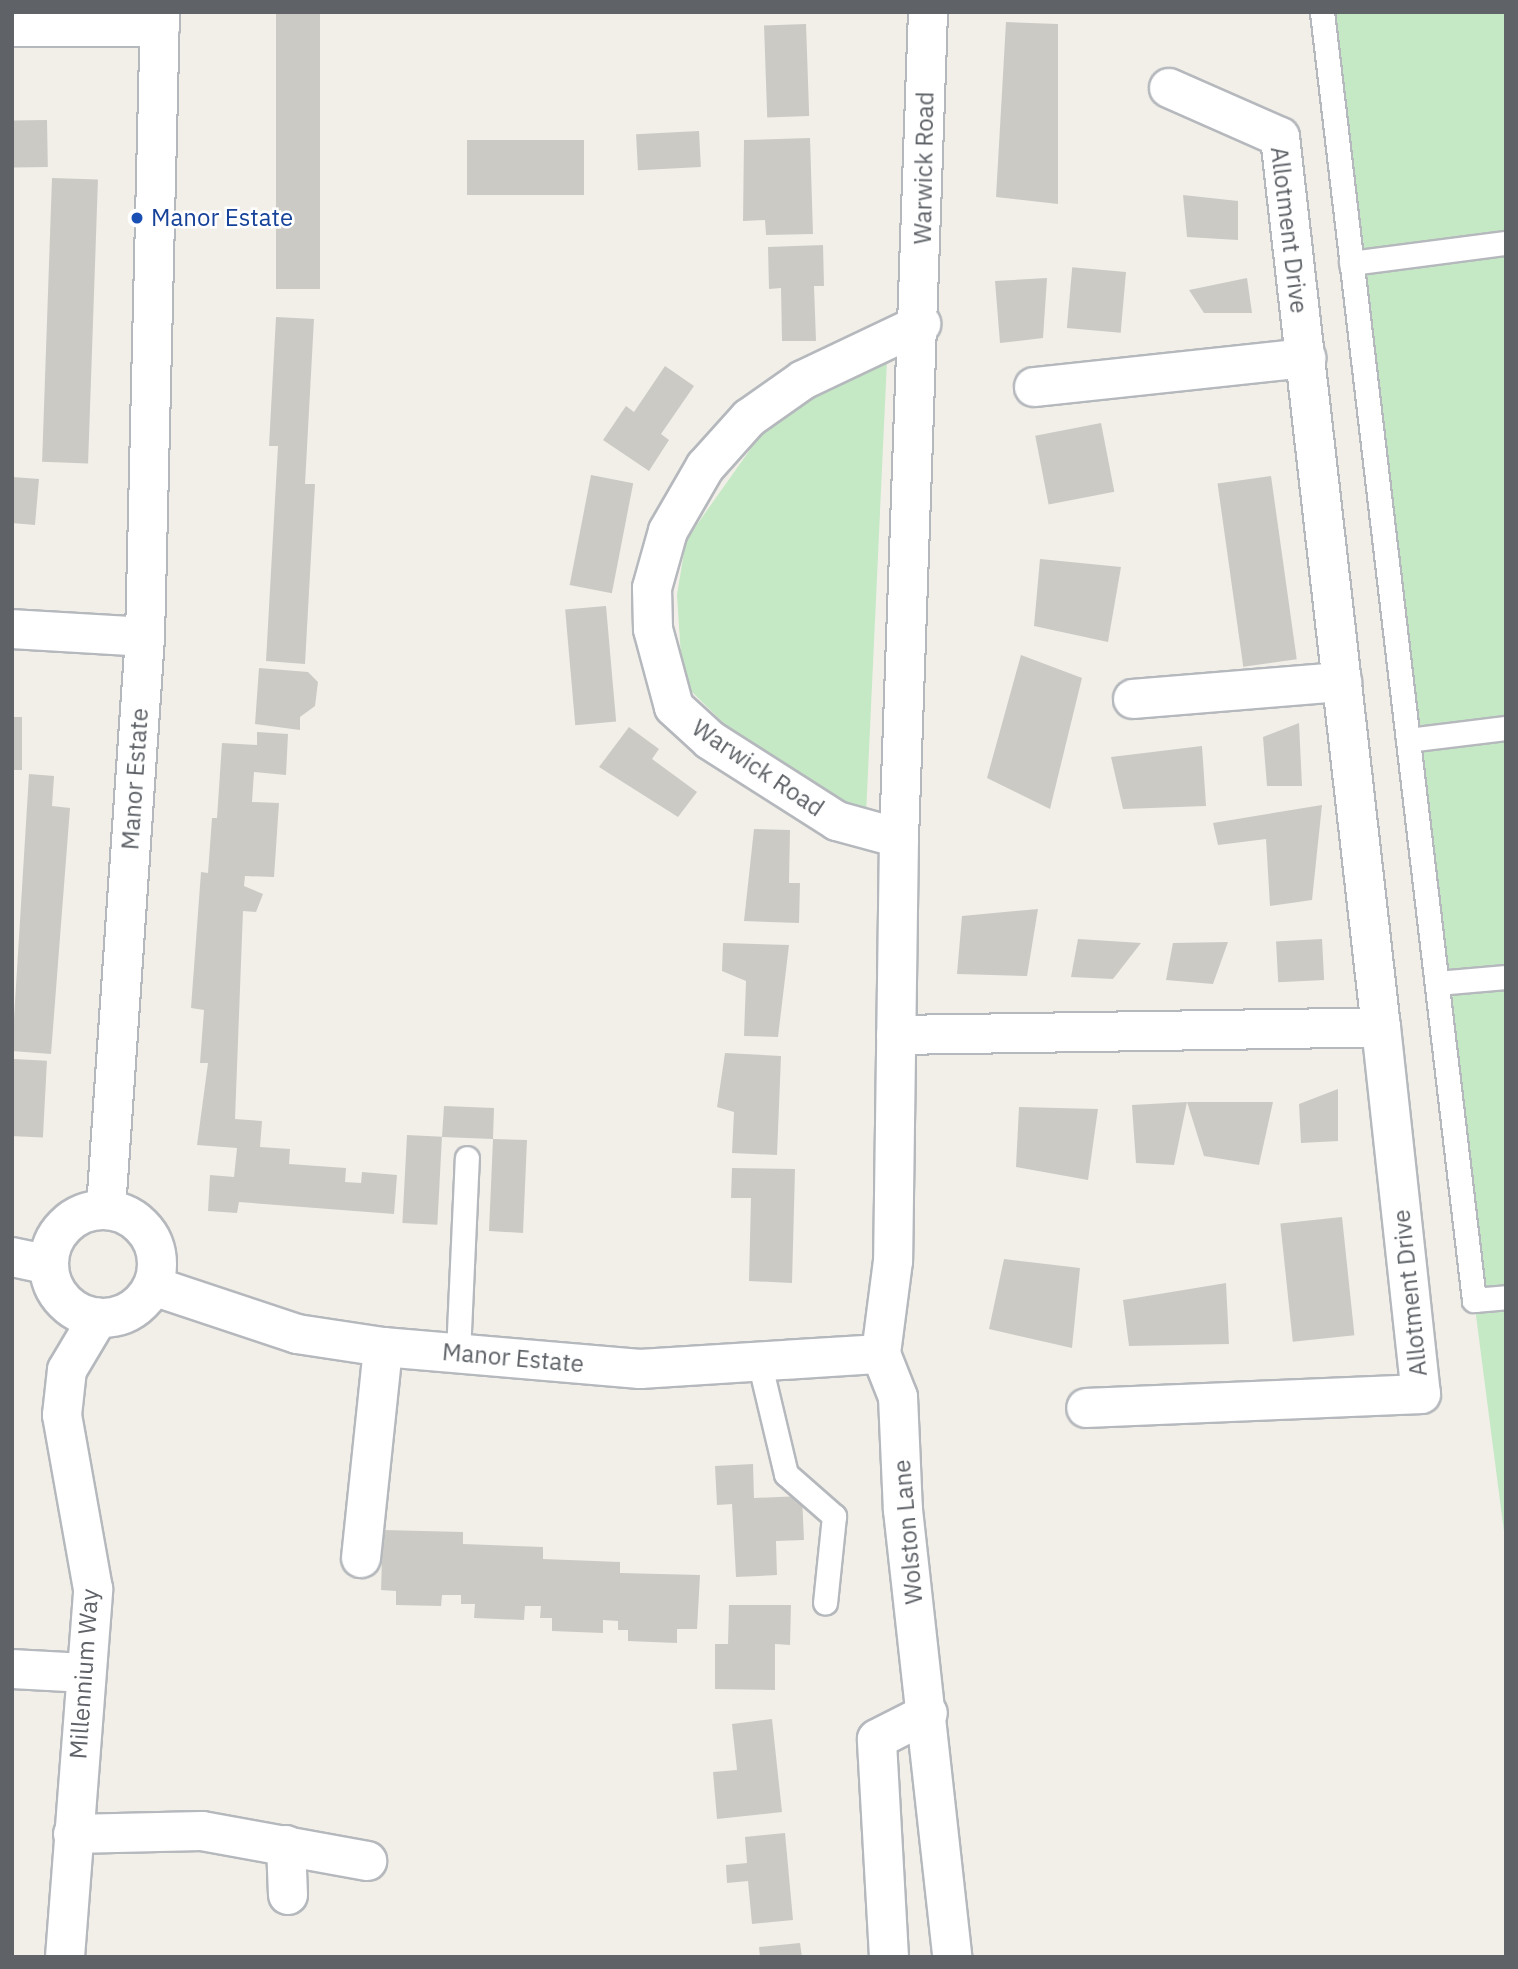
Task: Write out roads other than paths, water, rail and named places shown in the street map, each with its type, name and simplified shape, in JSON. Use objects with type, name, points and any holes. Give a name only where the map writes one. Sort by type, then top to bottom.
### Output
[{"type":"street","name":"Warwick Road","points":[[881,1354],[892,1261],[899,838],[921,324],[928,12]]},
{"type":"street","points":[[12,27],[160,19]]},
{"type":"street","name":"Manor Estate","points":[[106,1209],[145,637],[160,19]]},
{"type":"street","name":"Allotment Drive","points":[[1086,1408],[1420,1394],[1280,137],[1169,88]]},
{"type":"street","name":"Warwick Road","points":[[899,838],[837,821],[710,740],[674,707],[653,629],[652,588],[668,531],[705,467],[749,418],[803,380],[921,324]]},
{"type":"street","points":[[1034,387],[1306,358]]},
{"type":"street","points":[[12,629],[145,637]]},
{"type":"street","points":[[1133,699],[1342,682]]},
{"type":"street","points":[[896,1035],[1381,1027]]},
{"type":"street","points":[[106,1209],[147,1231],[156,1248],[153,1286],[130,1311],[98,1318],[59,1296],[49,1265],[64,1226],[106,1209]]},
{"type":"street","points":[[12,1257],[49,1265]]},
{"type":"street","name":"Manor Estate","points":[[153,1286],[297,1334],[383,1347],[640,1369],[760,1365],[881,1354]]},
{"type":"street","name":"Millennium Way","points":[[65,1957],[72,1834],[93,1589],[62,1415],[67,1370],[98,1318]]},
{"type":"street","points":[[361,1558],[350,1497],[383,1347]]},
{"type":"street","name":"Wolston Lane","points":[[881,1354],[898,1397],[903,1510],[928,1713],[952,1957]]},
{"type":"street","points":[[12,1669],[85,1673]]},
{"type":"street","points":[[889,1957],[877,1739],[928,1713]]},
{"type":"street","points":[[72,1834],[202,1831],[367,1861]]},
{"type":"street","points":[[286,1846],[288,1895]]},
{"type":"lane","points":[[1322,12],[1474,1300],[1506,1297]]},
{"type":"lane","points":[[1352,263],[1506,243]]},
{"type":"lane","points":[[1408,740],[1506,728]]},
{"type":"lane","points":[[1437,983],[1506,977]]},
{"type":"lane","points":[[458,1353],[467,1157]]},
{"type":"lane","points":[[760,1365],[786,1474],[834,1516],[825,1603]]},
{"type":"place","name":"Manor Estate","points":[[137,218]]}]
